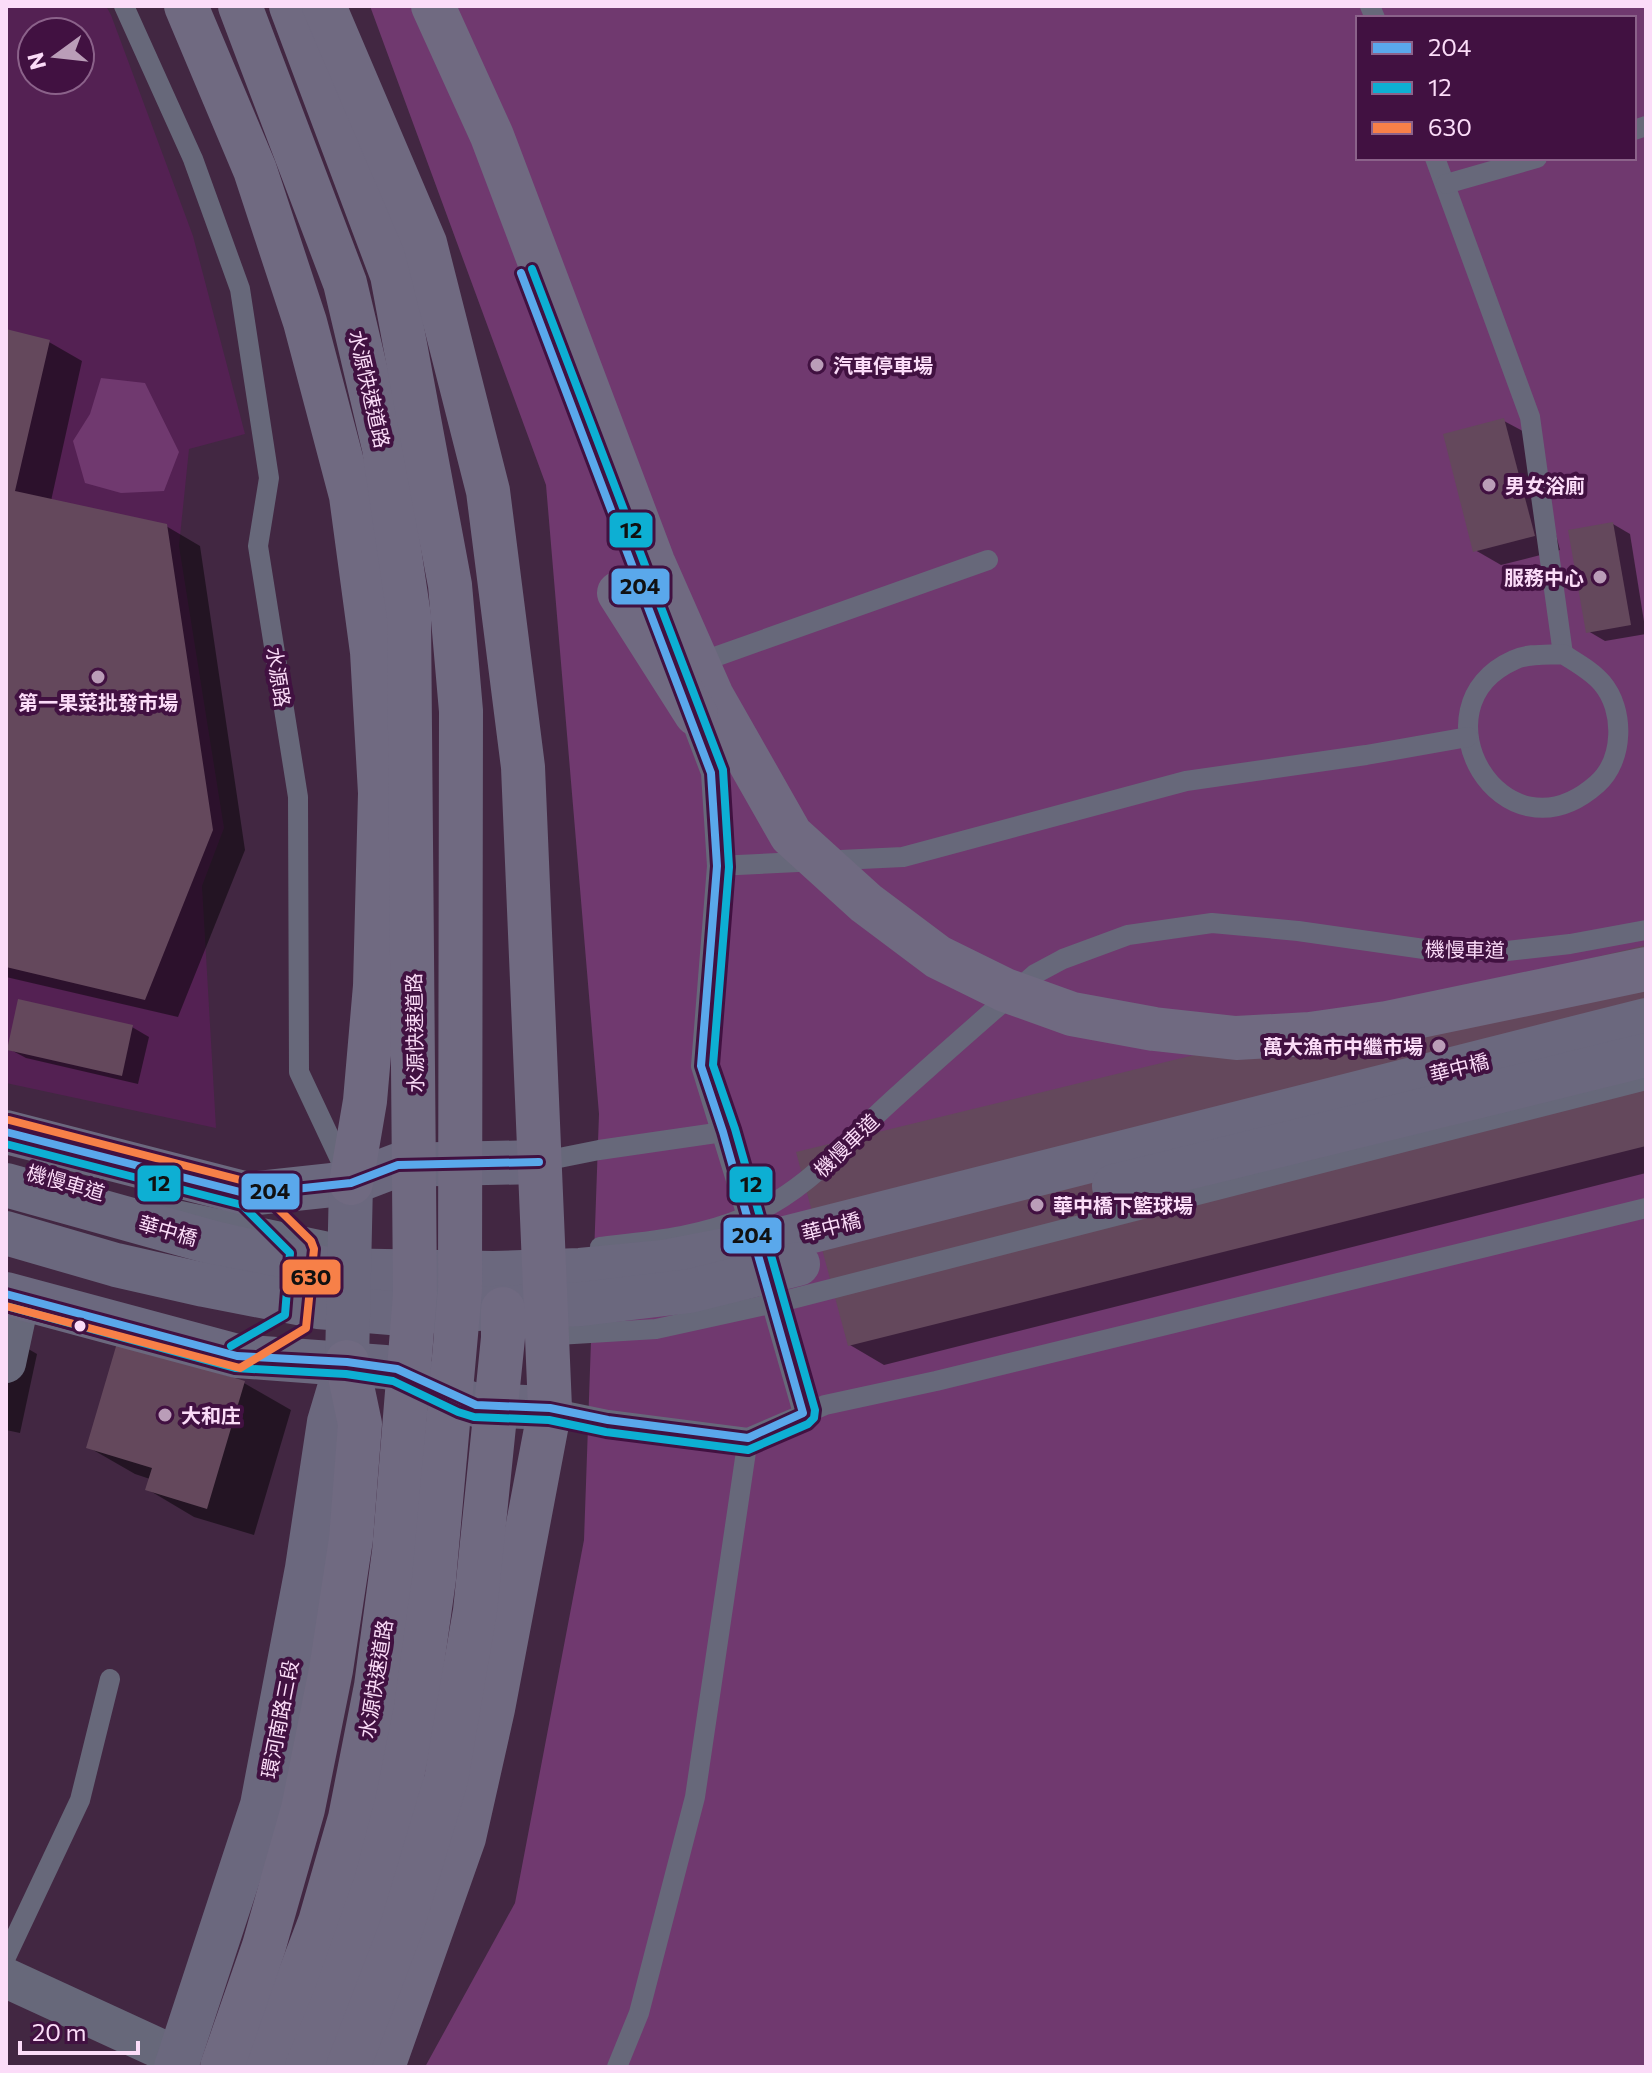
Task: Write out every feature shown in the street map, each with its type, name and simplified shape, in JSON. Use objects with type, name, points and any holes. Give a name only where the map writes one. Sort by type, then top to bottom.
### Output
[{"type":"highway","points":[[186,6],[265,200],[305,322],[353,512],[372,652],[380,793],[375,986],[365,1101],[351,1183]]},
{"type":"highway","name":"水源快速道路","points":[[240,6],[345,283],[386,463],[409,616],[415,1294],[394,1552],[376,1686],[350,1818],[320,1922],[265,2067]]},
{"type":"highway","name":"水源快速道路","points":[[291,6],[392,275],[450,585],[461,711],[460,1290],[434,1579],[416,1707],[393,1816],[371,1896],[307,2067]]},
{"type":"highway","points":[[324,6],[425,243],[488,491],[523,767],[550,1408],[493,1709],[464,1838],[383,2067]]},
{"type":"highway","points":[[433,6],[492,136],[653,562],[712,696],[791,835]]},
{"type":"highway","points":[[619,593],[699,718],[791,835],[866,903],[938,957],[1005,990],[1072,1014],[1154,1029],[1236,1038],[1310,1034],[1387,1023],[1646,969]]},
{"type":"highway","points":[[348,2067],[403,1923],[446,1780],[475,1611],[492,1330]]},
{"type":"highway","points":[[193,2064],[264,1946],[303,1809],[331,1670],[351,1539],[360,1424],[347,1362]]},
{"type":"main road","name":"華中橋","points":[[6,1185],[214,1243],[331,1270],[493,1273],[580,1270],[663,1262],[781,1239],[1646,1020]]},
{"type":"main road","name":"華中橋","points":[[6,1233],[116,1265],[318,1307],[391,1313],[492,1330],[582,1304],[690,1291],[1646,1055]]},
{"type":"main road","points":[[6,1132],[248,1194],[351,1183],[398,1165],[539,1162]]},
{"type":"main road","name":"水源路","points":[[347,1362],[351,1183]]},
{"type":"main road","points":[[237,1356],[296,1322],[302,1249],[248,1194]]},
{"type":"main road","points":[[13,1296],[237,1356],[347,1362],[397,1369],[476,1405],[550,1408]]},
{"type":"street","points":[[6,1363],[13,1296]]},
{"type":"street","points":[[6,1978],[193,2064]]},
{"type":"lane","name":"水源路","points":[[124,6],[193,159],[240,289],[269,478],[258,546],[298,797],[299,1072],[351,1183]]},
{"type":"lane","points":[[422,6],[472,139]]},
{"type":"lane","points":[[1436,160],[1530,417],[1563,654]]},
{"type":"lane","points":[[1446,184],[1530,160]]},
{"type":"lane","points":[[516,258],[711,773],[717,866],[701,1066],[723,1132],[803,1413]]},
{"type":"lane","points":[[672,672],[988,560]]},
{"type":"lane","points":[[1563,654],[1603,684],[1615,705],[1619,731],[1615,757],[1602,779],[1583,796],[1557,808],[1533,807],[1508,798],[1487,783],[1474,761],[1468,737],[1469,713],[1479,690],[1495,673],[1516,659],[1563,654]]},
{"type":"lane","points":[[717,866],[903,857],[1186,781],[1468,737]]},
{"type":"lane","name":"機慢車道","points":[[6,1165],[113,1195],[365,1249],[511,1255],[684,1236],[771,1206],[813,1177],[885,1107],[1035,974],[1063,959],[1128,935],[1212,923],[1298,931],[1424,949],[1507,951],[1570,944],[1646,930]]},
{"type":"lane","points":[[6,1254],[160,1295],[306,1323],[435,1333],[656,1329],[755,1307],[1646,1080]]},
{"type":"lane","points":[[539,1162],[723,1132]]},
{"type":"lane","points":[[550,1408],[608,1420],[748,1438],[825,1405],[936,1381],[1646,1208]]},
{"type":"lane","points":[[617,2067],[639,2013],[695,1797],[748,1438]]},
{"type":"lane","points":[[6,1957],[80,1800],[110,1679]]},
{"type":"shaded area","name":"第一果菜批發市場","points":[[6,6],[106,6],[193,236],[245,434],[189,449],[179,546],[224,828],[202,886],[216,1128],[6,1083]]},
{"type":"shaded area","points":[[370,6],[1646,6],[1646,2067],[425,2067],[515,1903],[584,1540],[599,1114],[546,485]]},
{"type":"shaded area","points":[[101,378],[145,383],[179,452],[164,491],[121,493],[85,483],[73,441],[90,414]]},
{"type":"building","name":"第一果菜批發市場","points":[[6,329],[50,340],[15,491],[167,524],[213,830],[145,1000],[6,967]]},
{"type":"building","name":"男女浴廁","points":[[1504,418],[1535,536],[1473,552],[1443,434]]},
{"type":"building","name":"服務中心","points":[[1613,522],[1631,625],[1586,633],[1568,530]]},
{"type":"building","name":"萬大漁市中繼市場","points":[[1646,945],[1646,1146],[848,1346],[796,1152]]},
{"type":"building","points":[[18,999],[133,1025],[122,1076],[7,1050]]},
{"type":"building","name":"大和庄","points":[[117,1343],[245,1381],[207,1509],[145,1490],[152,1468],[86,1448]]},
{"type":"transit line","name":"12","points":[[6,1306],[235,1368],[346,1374],[393,1381],[474,1417],[549,1420],[606,1432],[748,1450],[808,1424],[814,1418],[815,1410],[735,1129],[713,1065],[729,867],[723,770],[532,269]]},
{"type":"transit line","name":"204","points":[[6,1294],[237,1356],[347,1362],[397,1369],[476,1405],[550,1408],[608,1420],[748,1438],[803,1413],[723,1132],[701,1066],[717,866],[711,773],[521,273]]},
{"type":"transit line","name":"630","points":[[6,1306],[240,1368],[306,1328],[314,1249],[311,1241],[252,1183],[9,1120]]},
{"type":"transit line","name":"204","points":[[6,1132],[248,1194],[351,1183],[398,1165],[539,1162]]},
{"type":"transit line","name":"12","points":[[6,1144],[242,1205],[290,1253],[285,1315],[231,1346]]},
{"type":"place","name":"汽車停車場","points":[[817,365]]},
{"type":"place","name":"男女浴廁","points":[[1489,485]]},
{"type":"place","name":"服務中心","points":[[1600,577]]},
{"type":"place","name":"第一果菜批發市場","points":[[98,677]]},
{"type":"place","name":"萬大漁市中繼市場","points":[[1439,1046]]},
{"type":"place","name":"華中橋下籃球場","points":[[1037,1205]]},
{"type":"place","name":"大和庄","points":[[165,1415]]}]
